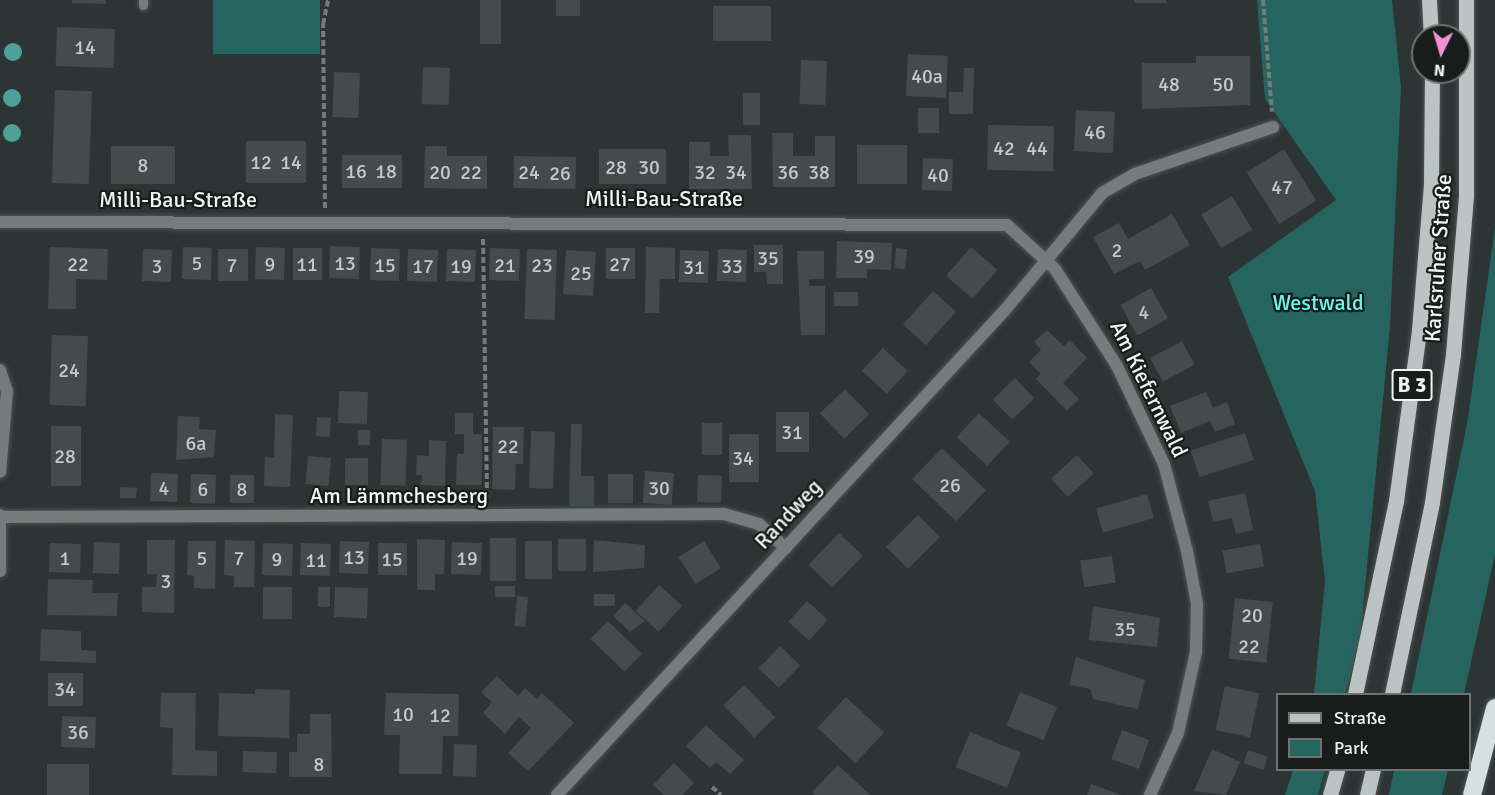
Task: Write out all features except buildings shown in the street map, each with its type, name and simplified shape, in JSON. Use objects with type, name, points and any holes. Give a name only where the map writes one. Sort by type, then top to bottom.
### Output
[{"type":"highway","points":[[1472,795],[1495,708]]},
{"type":"main road","points":[[1429,0],[1430,24]]},
{"type":"main road","name":"Karlsruher Straße","points":[[1392,693],[1432,502],[1453,354],[1466,196],[1466,0]]},
{"type":"main road","name":"Karlsruher Straße","points":[[1355,693],[1396,501],[1419,330],[1431,183],[1432,84]]},
{"type":"main road","points":[[1330,795],[1337,771]]},
{"type":"main road","points":[[1367,795],[1374,771]]},
{"type":"street","points":[[1046,258],[1116,183],[1273,128]]},
{"type":"street","name":"Milli-Bau-Straße","points":[[0,222],[325,220],[986,222],[1017,230],[1046,258]]},
{"type":"street","name":"Randweg","points":[[557,795],[1005,310],[1046,258]]},
{"type":"street","name":"Am Kiefernwald","points":[[1046,258],[1083,306],[1122,376],[1164,464],[1187,550],[1197,604],[1196,652],[1178,733],[1150,795]]},
{"type":"street","points":[[0,370],[7,391],[0,472]]},
{"type":"street","name":"Am Lämmchesberg","points":[[1,516],[737,515],[759,524],[786,548]]},
{"type":"street","points":[[0,571],[1,516]]},
{"type":"path","points":[[325,220],[323,24],[328,0]]},
{"type":"path","points":[[1263,0],[1273,128]]},
{"type":"path","points":[[482,220],[488,517]]},
{"type":"path","points":[[712,787],[721,795]]},
{"type":"green space","points":[[213,0],[320,0],[320,54],[213,54]]},
{"type":"green space","name":"Westwald","points":[[1257,0],[1392,0],[1401,87],[1390,326],[1360,639],[1345,693],[1314,693],[1325,581],[1315,491],[1228,277],[1336,200],[1265,99]]},
{"type":"green space","points":[[1495,228],[1495,554],[1464,693],[1411,693],[1467,424]]},
{"type":"green space","points":[[1293,771],[1325,771],[1318,795],[1285,795]]},
{"type":"green space","points":[[1394,771],[1448,771],[1442,795],[1389,795]]}]
